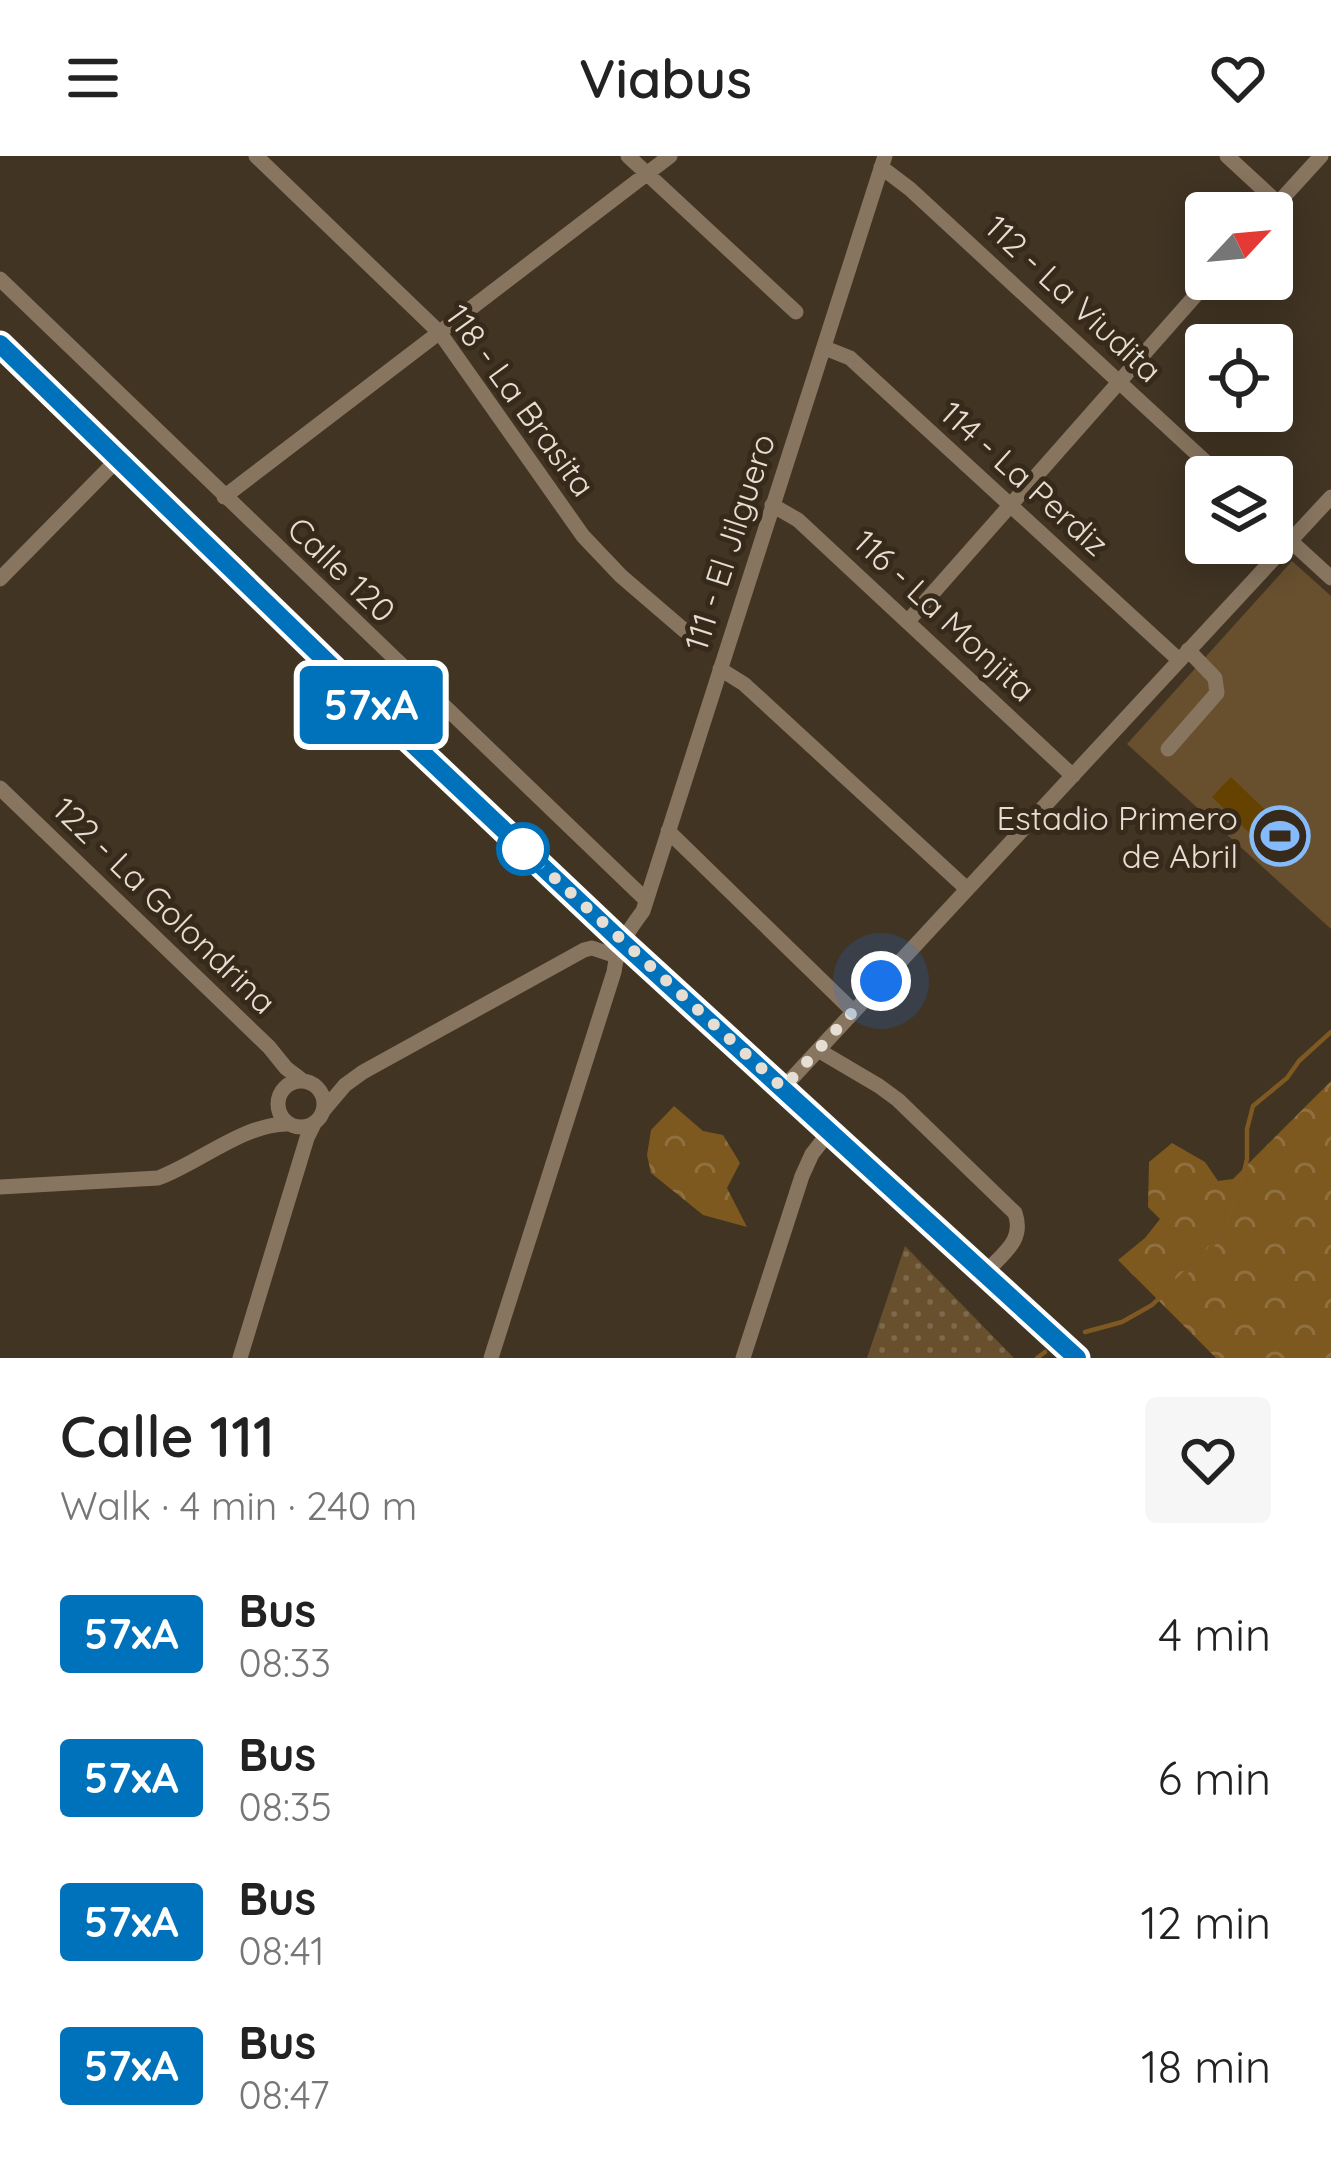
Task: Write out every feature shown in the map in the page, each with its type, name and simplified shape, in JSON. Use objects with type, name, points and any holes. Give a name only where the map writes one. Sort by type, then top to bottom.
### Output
[{"type":"main road","points":[[0,344],[618,948],[783,1088],[1077,1358]]},
{"type":"street","name":"118 - La Brasita","points":[[256,156],[440,333],[583,536],[685,631]]},
{"type":"street","points":[[628,156],[796,312]]},
{"type":"street","points":[[224,496],[670,156]]},
{"type":"street","points":[[1227,156],[1260,192]]},
{"type":"street","points":[[1289,192],[1322,156]]},
{"type":"street","name":"111 - El Jilguero","points":[[491,1358],[618,948],[643,911],[883,162]]},
{"type":"street","name":"112 - La Viudita","points":[[883,162],[1200,456]]},
{"type":"street","name":"Calle 120","points":[[0,279],[645,899]]},
{"type":"street","points":[[908,620],[1191,300]]},
{"type":"street","name":"114 - La Perdiz","points":[[825,348],[850,358],[1010,504],[1215,678],[1217,693],[1168,748]]},
{"type":"street","points":[[0,579],[118,459]]},
{"type":"street","points":[[1293,540],[1331,497]]},
{"type":"street","name":"116 - La Monjita","points":[[772,505],[798,520],[1073,776]]},
{"type":"street","points":[[1293,544],[1331,578]]},
{"type":"street","points":[[783,1088],[1270,564]]},
{"type":"street","points":[[720,669],[744,685],[968,889]]},
{"type":"street","name":"122 - La Golondrina","points":[[0,788],[269,1047],[294,1088]]},
{"type":"street","points":[[668,831],[854,1010]]},
{"type":"street","points":[[261,1126],[294,1125],[319,1117],[362,1072],[584,950],[618,948]]},
{"type":"street","points":[[818,1050],[898,1100],[1015,1213],[1018,1236],[985,1273]]},
{"type":"street","points":[[0,1187],[158,1178],[177,1172],[261,1126],[294,1088],[362,1072]]},
{"type":"street","points":[[240,1358],[306,1144],[325,1104],[320,1091],[294,1088]]},
{"type":"street","points":[[294,1088],[281,1114],[306,1144]]},
{"type":"street","points":[[743,1358],[802,1176],[830,1131]]},
{"type":"shaded area","name":"Estadio Primero de Abril","points":[[1293,562],[1331,596],[1331,929],[1127,744],[1289,564]]},
{"type":"shaded area","points":[[905,1246],[1014,1358],[867,1358]]},
{"type":"green space","points":[[1331,1081],[1331,1358],[1216,1358],[1118,1260],[1160,1219],[1148,1207],[1149,1162],[1172,1143],[1205,1162],[1218,1181],[1233,1179]]},
{"type":"green space","points":[[674,1106],[703,1131],[723,1135],[740,1163],[727,1188],[747,1227],[703,1215],[651,1173],[647,1155],[651,1130]]},
{"type":"building","points":[[1231,777],[1282,826],[1263,846],[1212,797]]},
{"type":"waterway","points":[[1085,1332],[1122,1322],[1152,1305],[1209,1250],[1227,1223],[1240,1189],[1253,1106],[1331,1032]]},
{"type":"waterway","points":[[1037,1358],[1045,1352]]},
{"type":"bus line","name":"57xA","points":[[0,344],[621,941],[1077,1358]]},
{"type":"place","name":"Estadio Primero de Abril","points":[[1280,836]]},
{"type":"route","points":[[523,849],[783,1088],[881,981]]}]
